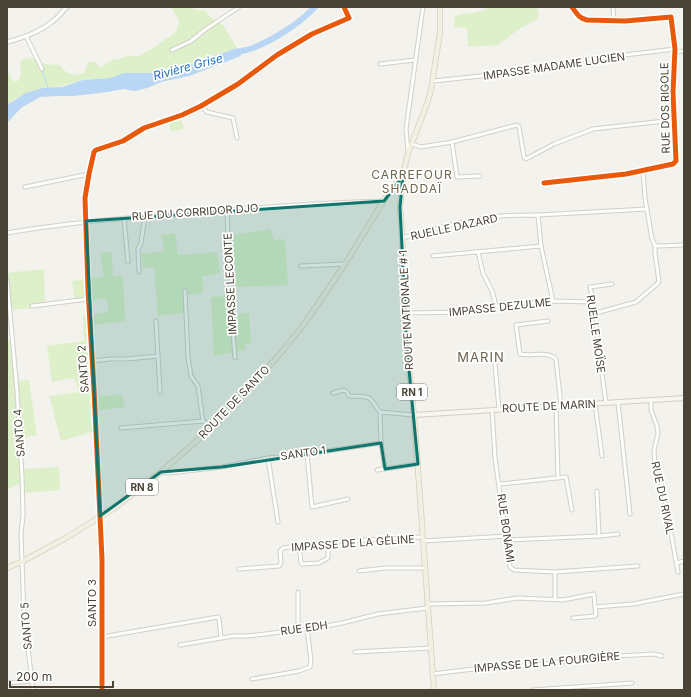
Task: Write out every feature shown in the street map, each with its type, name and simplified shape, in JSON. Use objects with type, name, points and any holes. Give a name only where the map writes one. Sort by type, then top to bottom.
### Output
[{"type":"main road","name":"ROUTE NATIONALE # 1","points":[[434,690],[424,568],[418,464],[407,348],[400,207],[403,176],[408,153],[427,104],[433,81],[440,32],[440,7]]},
{"type":"main road","name":"ROUTE DE SANTO","points":[[7,568],[64,539],[113,509],[161,472],[213,427],[280,353],[307,320],[345,264],[395,182],[403,176]]},
{"type":"main road","name":"ROUTE DE MARIN","points":[[414,415],[684,398]]},
{"type":"street","points":[[7,42],[26,36],[48,24],[67,7]]},
{"type":"street","points":[[172,50],[191,42],[206,29],[239,7]]},
{"type":"street","points":[[237,138],[232,118],[207,112],[201,106],[238,84],[277,55],[312,34],[349,18],[344,7]]},
{"type":"street","points":[[408,153],[406,129],[423,7]]},
{"type":"street","points":[[572,7],[578,16],[582,18],[588,20],[614,21],[613,7]]},
{"type":"street","name":"RUE DOS RIGOLE","points":[[544,183],[643,171],[673,164],[676,161],[673,92],[675,50],[670,17],[614,21]]},
{"type":"street","points":[[26,36],[42,69]]},
{"type":"street","name":"IMPASSE MADAME LUCIEN","points":[[433,81],[500,74],[574,61],[675,50],[684,51]]},
{"type":"street","points":[[380,64],[415,60]]},
{"type":"street","name":"SANTO 2","points":[[100,516],[88,299],[85,198],[89,174],[95,151],[123,140],[144,128],[182,115],[201,106]]},
{"type":"street","points":[[412,144],[421,147],[452,142],[517,125],[519,126],[524,157],[526,159],[554,144],[593,129],[674,120]]},
{"type":"street","points":[[452,142],[457,177],[480,176]]},
{"type":"street","points":[[596,313],[636,302],[659,282],[655,245],[652,239],[647,209],[643,171]]},
{"type":"street","points":[[25,187],[89,174]]},
{"type":"street","name":"RUE DU CORRIDOR DJO","points":[[7,233],[86,221],[325,203],[384,201]]},
{"type":"street","name":"RUELLE DAZARD","points":[[402,238],[449,225],[501,216],[647,209]]},
{"type":"street","name":"IMPASSE LECONTE","points":[[227,210],[230,306],[235,358]]},
{"type":"street","points":[[538,215],[541,246],[553,301]]},
{"type":"street","points":[[139,272],[138,249],[141,243],[145,216]]},
{"type":"street","points":[[124,218],[128,262]]},
{"type":"street","points":[[655,245],[684,245]]},
{"type":"street","points":[[433,256],[541,246]]},
{"type":"street","points":[[478,252],[483,273],[492,291],[496,306]]},
{"type":"street","points":[[301,266],[345,264]]},
{"type":"street","name":"SANTO 4","points":[[7,280],[17,391],[22,476],[23,515],[21,534],[23,561]]},
{"type":"street","name":"RUELLE MOÏSE","points":[[606,403],[597,338],[596,313],[590,287],[612,284]]},
{"type":"street","points":[[185,291],[188,357],[191,376],[198,386],[203,421]]},
{"type":"street","points":[[32,306],[88,299]]},
{"type":"street","name":"IMPASSE DEZULME","points":[[406,313],[466,312],[496,306],[553,301],[593,302]]},
{"type":"street","points":[[156,321],[160,392]]},
{"type":"street","points":[[548,321],[516,325],[520,354],[550,355],[556,359],[558,406],[558,478]]},
{"type":"street","points":[[92,361],[158,356]]},
{"type":"street","points":[[495,364],[499,409]]},
{"type":"street","points":[[333,393],[344,390],[350,396],[366,396],[372,400],[380,412],[381,442],[385,469]]},
{"type":"street","name":"RUE DU RIVAL","points":[[651,400],[651,410],[657,426],[658,434],[654,450],[655,465],[665,500],[678,572]]},
{"type":"street","points":[[618,402],[630,514]]},
{"type":"street","points":[[595,404],[602,456]]},
{"type":"street","name":"RUE BONAMI","points":[[492,409],[495,458],[500,484],[510,567],[514,570],[555,572],[638,566]]},
{"type":"street","points":[[380,412],[414,415]]},
{"type":"street","points":[[121,428],[203,421],[213,427]]},
{"type":"street","name":"SANTO 1","points":[[161,472],[169,473],[222,467],[268,458],[307,454],[381,442]]},
{"type":"street","points":[[307,454],[312,507],[348,499]]},
{"type":"street","points":[[268,458],[278,522]]},
{"type":"street","points":[[377,470],[418,464]]},
{"type":"street","points":[[500,484],[566,477],[568,480],[572,510]]},
{"type":"street","points":[[597,491],[599,536]]},
{"type":"street","name":"SANTO 3","points":[[100,516],[102,559],[102,690]]},
{"type":"street","points":[[507,540],[618,534]]},
{"type":"street","name":"IMPASSE DE LA GÉLINE","points":[[239,569],[279,566],[281,564],[280,551],[283,548],[328,542],[507,536]]},
{"type":"street","points":[[298,546],[301,563],[319,563],[328,558],[328,542]]},
{"type":"street","name":"SANTO 5","points":[[23,561],[24,615],[33,690]]},
{"type":"street","points":[[676,563],[684,561]]},
{"type":"street","points":[[359,571],[385,568],[424,568]]},
{"type":"street","points":[[555,572],[555,599]]},
{"type":"street","points":[[298,592],[298,630]]},
{"type":"street","name":"RUE EDH","points":[[180,645],[221,638],[307,629],[342,623],[378,614],[427,606],[486,603],[517,598],[563,600],[594,594],[595,607]]},
{"type":"street","points":[[573,618],[595,616],[595,607],[633,604],[684,594]]},
{"type":"street","points":[[102,637],[218,618],[221,638]]},
{"type":"street","points":[[252,679],[299,671],[310,667],[307,629]]},
{"type":"street","points":[[355,652],[431,648]]},
{"type":"street","name":"IMPASSE DE LA FOURGIÈRE","points":[[432,674],[490,666],[512,667],[618,656],[654,654],[662,656]]},
{"type":"street","points":[[7,683],[31,681]]},
{"type":"street","points":[[532,690],[632,683]]},
{"type":"highlighted area","points":[[403,176],[400,207],[407,348],[418,464],[385,469],[381,443],[222,467],[161,472],[100,516],[86,221],[384,201]]},
{"type":"green space","points":[[171,7],[189,7],[197,10],[204,10],[214,20],[223,25],[237,48],[177,69],[151,73],[124,73],[110,78],[83,80],[16,98],[7,105],[7,69],[11,78],[15,82],[18,81],[21,74],[20,62],[28,58],[40,60],[44,64],[59,65],[65,71],[77,75],[84,73],[88,62],[96,62],[98,66],[102,67],[112,60],[127,56],[139,56],[176,32],[179,21]]},
{"type":"green space","points":[[489,7],[537,7],[539,15],[536,20],[519,29],[498,45],[468,47],[467,28],[454,27],[455,16],[482,11]]},
{"type":"green space","points":[[181,119],[184,129],[171,132],[169,123]]},
{"type":"green space","points":[[270,229],[274,240],[285,239],[288,285],[236,287],[232,235]]},
{"type":"green space","points":[[175,233],[178,255],[217,252],[220,273],[202,277],[203,293],[187,295],[188,312],[158,316],[154,267],[143,268],[141,254],[164,251],[161,235]]},
{"type":"green space","points":[[112,252],[113,276],[123,276],[125,321],[93,325],[99,397],[122,394],[125,407],[93,411],[95,431],[61,441],[49,396],[79,392],[74,378],[52,382],[47,346],[84,341],[83,316],[109,312],[106,298],[75,303],[72,281],[104,277],[100,253]]},
{"type":"green space","points":[[44,269],[45,307],[7,310],[7,273]]},
{"type":"green space","points":[[234,296],[235,314],[249,313],[251,343],[245,344],[245,350],[214,356],[211,297]]},
{"type":"green space","points":[[15,340],[15,365],[19,381],[29,380],[37,435],[22,438],[24,469],[59,467],[60,490],[25,493],[18,484],[7,490],[7,341]]},
{"type":"water","points":[[237,48],[241,56],[189,76],[161,82],[140,90],[134,91],[123,89],[74,96],[40,97],[21,108],[7,123],[7,105],[26,93],[43,88],[62,87],[83,80],[110,78],[124,73],[151,73],[177,69]]},
{"type":"waterway","points":[[63,14],[70,7]]},
{"type":"waterway","name":"Rivière Grise","points":[[232,54],[258,46],[276,37],[301,20],[315,7]]},
{"type":"waterway","points":[[30,37],[35,34]]},
{"type":"waterway","points":[[26,40],[30,47]]},
{"type":"waterway","points":[[42,71],[48,87]]},
{"type":"cycle path","points":[[102,690],[102,559],[88,290],[85,198],[94,152],[123,141],[144,128],[182,115],[201,106],[238,84],[277,55],[312,34],[349,18],[344,7]]},
{"type":"cycle path","points":[[544,183],[626,174],[673,164],[676,161],[673,92],[675,49],[671,17],[625,21],[587,20],[580,17],[572,7]]},
{"type":"district","name":"CARREFOUR SHADDAÏ","points":[[412,182]]},
{"type":"district","name":"MARIN","points":[[481,357]]}]
